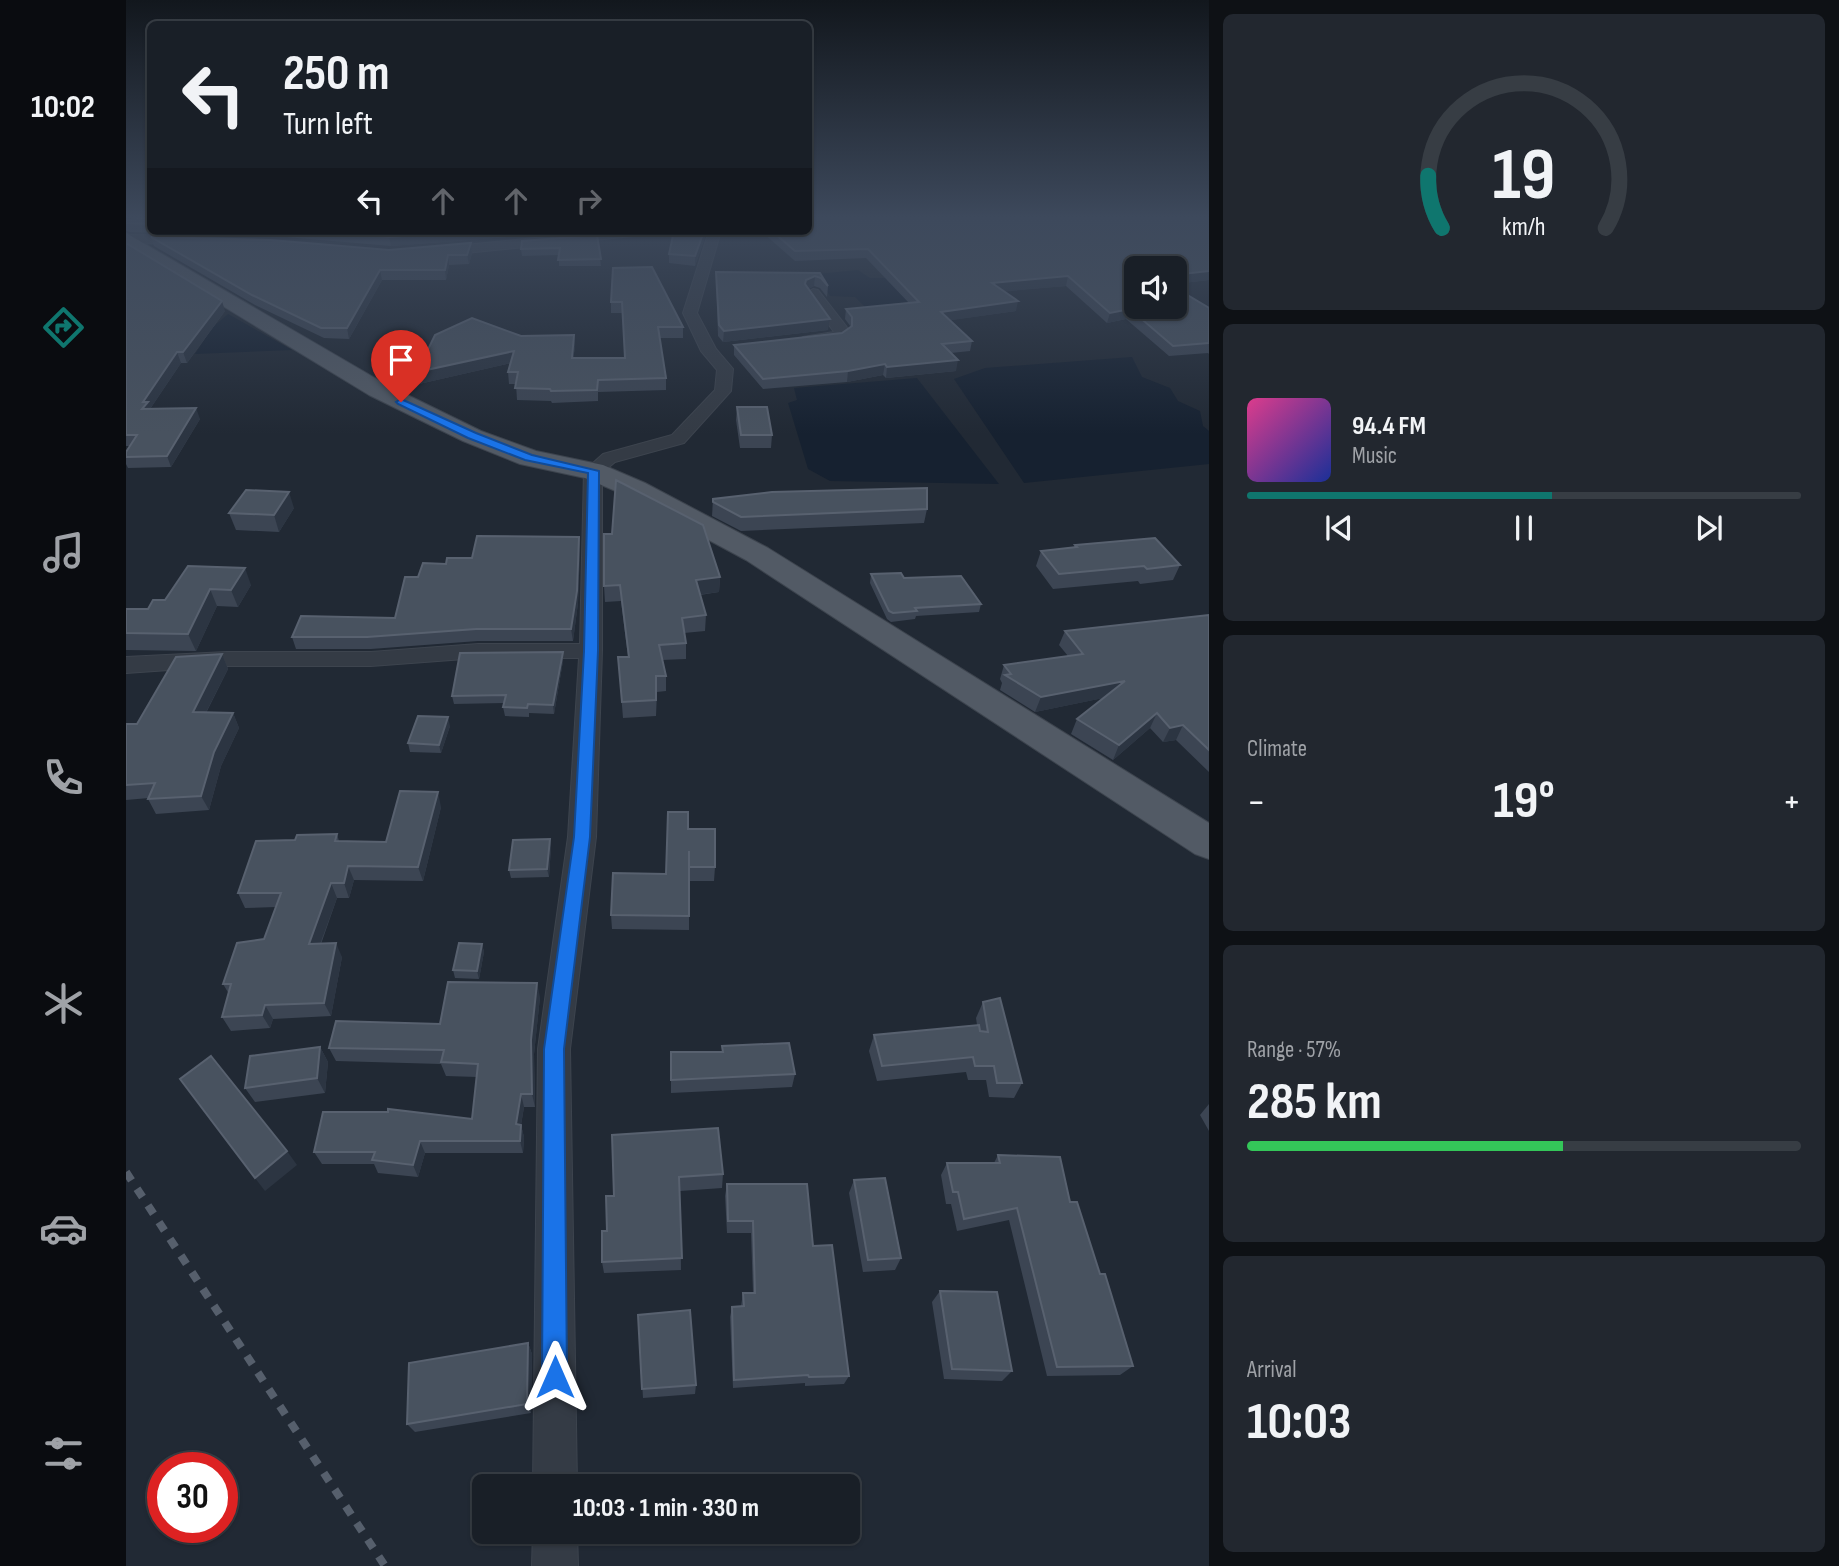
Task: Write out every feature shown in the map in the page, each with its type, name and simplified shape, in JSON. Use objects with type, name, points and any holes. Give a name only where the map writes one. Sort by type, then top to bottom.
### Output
[{"type":"main road","points":[[208,288],[378,390],[472,436],[529,458],[593,471],[635,489],[757,554],[1209,843]]},
{"type":"street","points":[[555,1474],[554,1049],[582,837],[591,651],[593,471],[609,458],[678,439],[697,422],[723,391],[725,369],[709,351],[690,313],[698,288]]},
{"type":"street","points":[[791,342],[842,334],[813,293]]},
{"type":"street","points":[[709,351],[730,349]]},
{"type":"street","points":[[126,665],[226,659],[371,659],[478,651],[591,651]]},
{"type":"street","points":[[555,1544],[555,1566]]},
{"type":"water","points":[[825,288],[977,288],[1002,291],[865,307],[855,297],[830,296]]},
{"type":"water","points":[[228,314],[292,350],[195,354],[212,328]]},
{"type":"water","points":[[1132,357],[1142,377],[1170,388],[1178,401],[1200,411],[1203,426],[1209,431],[1209,464],[1024,483],[954,379],[985,368]]},
{"type":"water","points":[[917,378],[999,484],[830,481],[808,469],[788,403],[797,400],[794,388]]},
{"type":"building","points":[[126,288],[201,288],[222,301],[183,352],[177,352],[143,402],[148,402],[142,409],[196,408],[167,456],[126,457],[126,452],[137,435],[126,435]]},
{"type":"building","points":[[240,288],[370,288],[347,328],[321,328]]},
{"type":"building","points":[[612,288],[663,288],[683,327],[658,327],[666,378],[598,380],[597,390],[551,391],[515,388],[518,372],[508,372],[514,351],[417,372],[435,335],[472,318],[521,336],[574,335],[572,358],[625,358],[622,302],[611,302]]},
{"type":"building","points":[[717,288],[808,288],[830,319],[724,331],[719,325]]},
{"type":"building","points":[[906,288],[999,288],[1018,301],[941,312],[972,341],[942,344],[958,360],[887,367],[885,364],[848,371],[763,379],[734,345],[842,333],[852,326],[852,317],[846,309],[919,302]]},
{"type":"building","points":[[1082,288],[1124,288],[1124,310],[1110,313]]},
{"type":"building","points":[[1187,295],[1209,308],[1209,343],[1173,346],[1142,319],[1187,319]]},
{"type":"building","points":[[737,407],[767,407],[772,435],[741,435]]},
{"type":"building","points":[[616,480],[703,525],[720,577],[696,580],[706,615],[682,618],[686,643],[659,645],[666,676],[656,676],[656,700],[622,702],[618,657],[629,657],[620,585],[604,586],[604,534],[612,534]]},
{"type":"building","points":[[927,488],[927,509],[741,517],[713,502],[713,499],[772,492]]},
{"type":"building","points":[[246,490],[289,492],[274,515],[229,513]]},
{"type":"building","points":[[477,536],[579,537],[577,591],[571,629],[476,629],[367,637],[292,637],[301,616],[395,618],[405,577],[418,577],[423,563],[446,564],[447,558],[472,558]]},
{"type":"building","points":[[1155,538],[1180,565],[1059,574],[1041,551],[1077,547],[1075,545]]},
{"type":"building","points":[[188,566],[245,568],[231,590],[210,589],[188,634],[126,633],[126,609],[148,609],[153,600],[165,600]]},
{"type":"building","points":[[901,573],[904,578],[961,576],[981,604],[915,608],[917,611],[893,613],[889,611],[871,574]]},
{"type":"building","points":[[1209,615],[1209,750],[1183,725],[1170,728],[1157,713],[1119,745],[1077,719],[1125,681],[1041,697],[1005,675],[1011,674],[1004,665],[1083,654],[1065,631]]},
{"type":"building","points":[[563,652],[553,705],[503,707],[506,695],[452,696],[460,653]]},
{"type":"building","points":[[222,654],[193,712],[233,713],[214,752],[201,796],[148,799],[155,783],[126,785],[126,724],[137,724],[176,657]]},
{"type":"building","points":[[418,716],[448,717],[439,745],[408,743]]},
{"type":"building","points":[[400,791],[438,792],[418,867],[348,866],[344,883],[331,883],[309,944],[336,943],[324,1003],[265,1005],[262,1015],[222,1017],[231,984],[223,984],[237,943],[264,939],[281,893],[238,893],[256,841],[295,840],[297,835],[337,834],[335,841],[386,842]]},
{"type":"building","points":[[668,812],[688,812],[688,829],[715,829],[715,867],[689,867],[689,916],[611,915],[613,873],[666,874]]},
{"type":"building","points":[[550,839],[547,869],[509,870],[513,840]]},
{"type":"building","points":[[459,943],[482,944],[477,971],[453,970]]},
{"type":"building","points":[[448,982],[537,983],[531,1040],[532,1094],[521,1094],[516,1124],[521,1125],[520,1141],[420,1141],[413,1165],[372,1160],[375,1152],[314,1152],[323,1112],[388,1112],[388,1109],[472,1119],[478,1064],[441,1062],[444,1050],[329,1048],[336,1021],[440,1024]]},
{"type":"building","points":[[1000,998],[1022,1083],[997,1083],[994,1066],[975,1066],[973,1057],[882,1066],[874,1035],[979,1025],[980,1031],[988,1032],[983,1002]]},
{"type":"building","points":[[789,1043],[795,1074],[671,1080],[671,1052],[723,1052],[722,1046]]},
{"type":"building","points":[[320,1047],[317,1078],[245,1088],[250,1056]]},
{"type":"building","points":[[211,1056],[287,1151],[255,1178],[180,1079]]},
{"type":"building","points":[[718,1128],[723,1174],[679,1177],[682,1258],[602,1262],[602,1231],[607,1231],[606,1196],[614,1196],[612,1135]]},
{"type":"building","points":[[998,1155],[1060,1157],[1070,1202],[1077,1202],[1100,1274],[1105,1274],[1133,1366],[1057,1367],[1017,1208],[964,1219],[958,1192],[953,1192],[947,1163],[1000,1163]]},
{"type":"building","points":[[885,1178],[901,1258],[868,1260],[854,1180]]},
{"type":"building","points":[[727,1184],[807,1184],[813,1246],[832,1245],[849,1376],[808,1375],[734,1380],[732,1307],[744,1306],[743,1293],[755,1293],[753,1221],[728,1221]]},
{"type":"building","points":[[940,1291],[997,1292],[1012,1371],[952,1369]]},
{"type":"building","points":[[690,1310],[696,1385],[642,1389],[638,1315]]},
{"type":"building","points":[[528,1343],[527,1404],[407,1424],[409,1363]]},
{"type":"railway","points":[[126,1172],[385,1566]]},
{"type":"route","points":[[401,402],[472,436],[529,458],[593,471],[595,498],[591,651],[582,837],[554,1049],[555,1377]]}]
